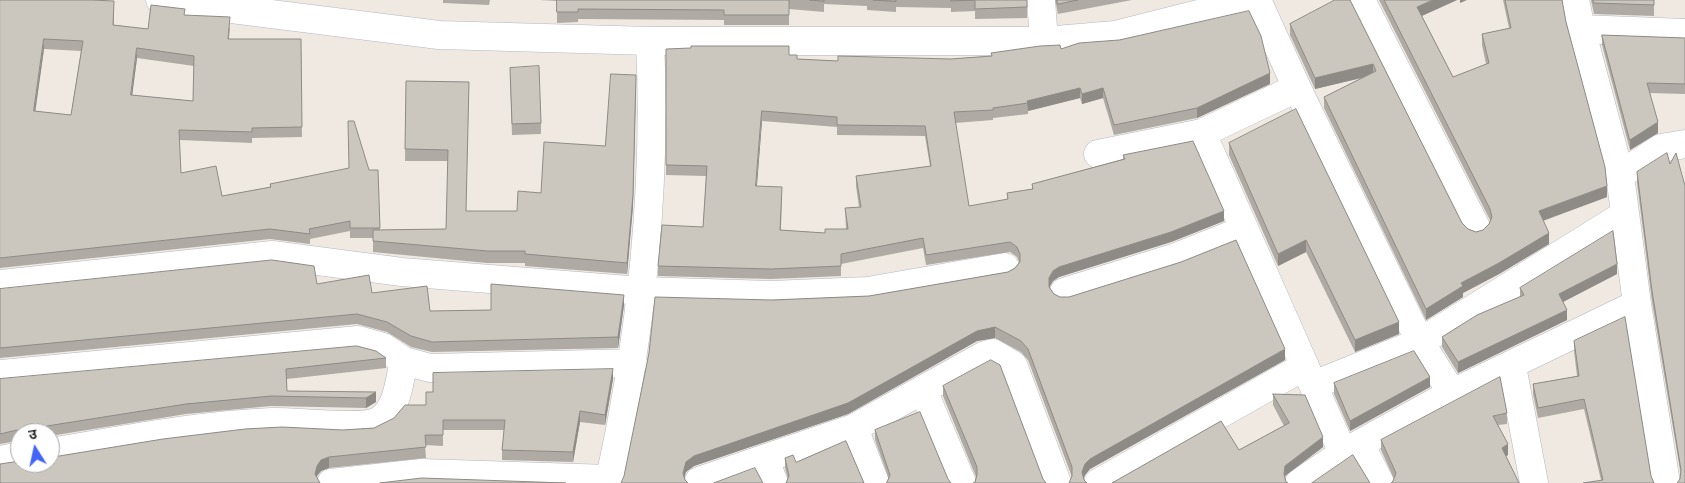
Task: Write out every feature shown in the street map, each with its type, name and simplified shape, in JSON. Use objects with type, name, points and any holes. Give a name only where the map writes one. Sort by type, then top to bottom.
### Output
[{"type":"street","points":[[160,0],[439,35],[650,41],[1044,41],[1115,35],[1256,0],[1420,342],[1452,393]]},
{"type":"street","points":[[1041,0],[1044,41]]},
{"type":"street","points":[[1361,0],[1476,227]]},
{"type":"street","points":[[1574,0],[1620,175],[1637,304],[1666,483]]},
{"type":"street","points":[[1582,29],[1685,33]]},
{"type":"street","points":[[331,483],[421,474],[610,481],[633,363],[641,291],[653,110],[650,41]]},
{"type":"street","points":[[1098,154],[1202,133],[1297,88]]},
{"type":"street","points":[[1202,133],[1309,376],[1351,448],[1380,483]]},
{"type":"street","points":[[1620,175],[1661,148],[1685,144]]},
{"type":"street","points":[[1098,483],[1309,376],[1420,342],[1624,215]]},
{"type":"street","points":[[1064,292],[1176,258],[1244,230]]},
{"type":"street","points":[[0,284],[272,255],[402,272],[641,291],[771,295],[868,291],[1005,267]]},
{"type":"street","points":[[1299,483],[1351,448],[1452,393],[1512,366],[1637,304]]},
{"type":"street","points":[[0,374],[358,340],[383,347],[404,361],[430,368],[633,363]]},
{"type":"street","points":[[699,483],[699,480],[770,471],[854,428],[984,354],[993,353],[1013,365],[1057,483]]},
{"type":"street","points":[[60,450],[197,429],[274,422],[318,425],[375,423],[387,415],[395,399],[404,361]]},
{"type":"street","points":[[1512,366],[1534,483]]},
{"type":"street","points":[[922,390],[962,483]]},
{"type":"street","points":[[854,428],[874,483]]},
{"type":"building","points":[[0,0],[114,1],[113,25],[148,29],[151,5],[185,9],[184,15],[230,17],[228,39],[301,39],[302,127],[252,128],[252,132],[179,130],[181,173],[216,166],[222,196],[271,187],[270,184],[349,168],[348,121],[354,121],[369,170],[378,170],[380,228],[350,228],[350,221],[309,229],[310,234],[270,229],[0,258]],"holes":[[[44,39],[83,41],[71,115],[34,111]],[[137,48],[194,56],[193,101],[131,95]]]},
{"type":"building","points":[[557,0],[789,0],[789,15],[724,15],[724,10],[578,9],[578,12],[557,12]]},
{"type":"building","points":[[975,0],[1027,0],[1027,7],[975,9]]},
{"type":"building","points":[[1057,0],[1078,0],[1058,4]]},
{"type":"building","points":[[1335,0],[1350,0],[1462,223],[1468,229],[1476,232],[1483,230],[1489,224],[1492,217],[1490,209],[1384,0],[1433,0],[1417,7],[1453,77],[1489,63],[1482,34],[1511,28],[1505,0],[1562,0],[1566,22],[1605,167],[1607,186],[1539,211],[1549,233],[1461,283],[1463,286],[1426,309],[1324,97],[1376,71],[1373,64],[1315,78],[1290,24]]},
{"type":"building","points":[[1593,0],[1654,0],[1654,5],[1594,3]]},
{"type":"building","points":[[1249,11],[1261,36],[1270,73],[1197,108],[1114,125],[1103,88],[1082,94],[1080,88],[1027,101],[1028,103],[993,108],[993,110],[954,112],[969,206],[1008,199],[1007,193],[1033,189],[1032,184],[1125,159],[1123,155],[1193,141],[1224,211],[1171,232],[1059,267],[1053,271],[1049,278],[1049,287],[1054,294],[1060,297],[1069,297],[1181,262],[1236,240],[1285,349],[1090,459],[1085,464],[1082,472],[1087,483],[1069,483],[1072,476],[1072,467],[1028,349],[1021,341],[995,327],[977,331],[848,403],[694,456],[686,462],[683,473],[688,483],[621,483],[649,353],[655,297],[772,300],[869,296],[1008,272],[1020,262],[1020,254],[1017,247],[1010,242],[926,255],[923,238],[841,254],[841,266],[771,269],[658,266],[662,225],[703,227],[707,166],[666,165],[666,49],[691,48],[691,46],[789,46],[789,55],[797,55],[797,59],[838,61],[838,56],[951,59],[992,56],[991,53],[1040,46],[1060,45],[1061,49],[1079,43],[1119,40]],"holes":[[[762,111],[837,117],[837,125],[925,126],[931,166],[856,176],[861,207],[845,208],[848,229],[825,229],[825,233],[780,230],[782,187],[756,186]]]},
{"type":"building","points":[[1602,35],[1685,38],[1685,84],[1647,83],[1658,122],[1630,140]]},
{"type":"building","points":[[539,66],[541,123],[512,124],[510,68]]},
{"type":"building","points":[[611,74],[636,75],[633,195],[627,263],[525,254],[525,251],[487,251],[373,241],[373,230],[446,229],[448,150],[405,149],[406,81],[469,82],[466,211],[517,211],[518,191],[541,193],[544,142],[605,146]]},
{"type":"building","points":[[1296,109],[1399,322],[1355,340],[1306,240],[1278,254],[1229,143]]},
{"type":"building","points":[[1667,153],[1670,164],[1676,153],[1685,186],[1685,483],[1677,483],[1680,479],[1681,470],[1652,291],[1637,172]]},
{"type":"building","points":[[1613,231],[1617,264],[1559,294],[1567,310],[1458,362],[1442,337],[1477,315],[1524,295],[1520,288]]},
{"type":"building","points":[[272,260],[314,266],[317,284],[369,275],[372,293],[427,286],[430,311],[491,310],[491,284],[624,295],[618,337],[432,342],[411,336],[387,322],[357,314],[0,348],[0,289]]},
{"type":"building","points":[[1625,317],[1651,476],[1654,483],[1583,483],[1603,480],[1584,399],[1538,408],[1533,384],[1579,376],[1574,341]]},
{"type":"building","points":[[357,346],[376,351],[386,358],[286,369],[287,391],[376,392],[366,398],[271,396],[186,404],[60,424],[10,423],[10,432],[0,434],[0,379]]},
{"type":"building","points":[[1414,351],[1430,377],[1350,421],[1334,383]]},
{"type":"building","points":[[991,360],[1000,365],[1046,483],[973,483],[977,475],[977,467],[943,386]]},
{"type":"building","points":[[613,369],[605,415],[580,411],[573,452],[502,450],[505,420],[443,420],[443,435],[425,435],[426,447],[329,457],[321,460],[315,474],[320,483],[0,483],[0,464],[10,462],[10,473],[60,473],[60,456],[163,439],[245,429],[282,427],[343,430],[374,428],[394,418],[405,405],[426,405],[426,392],[433,392],[433,373]]},
{"type":"building","points":[[1500,377],[1507,413],[1493,416],[1508,444],[1502,448],[1519,483],[1391,483],[1396,473],[1381,440]]},
{"type":"building","points":[[1273,394],[1305,395],[1323,437],[1285,466],[1284,474],[1288,483],[1112,483],[1221,421],[1239,450],[1289,423]]},
{"type":"building","points":[[920,412],[951,483],[886,483],[890,475],[875,430]]},
{"type":"building","points":[[846,441],[864,483],[786,483],[789,476],[785,458],[793,455],[796,462]]},
{"type":"building","points":[[1353,455],[1370,483],[1312,483]]},
{"type":"building","points":[[755,468],[763,483],[714,483]]},
{"type":"building","points":[[422,478],[566,483],[380,483]]}]
